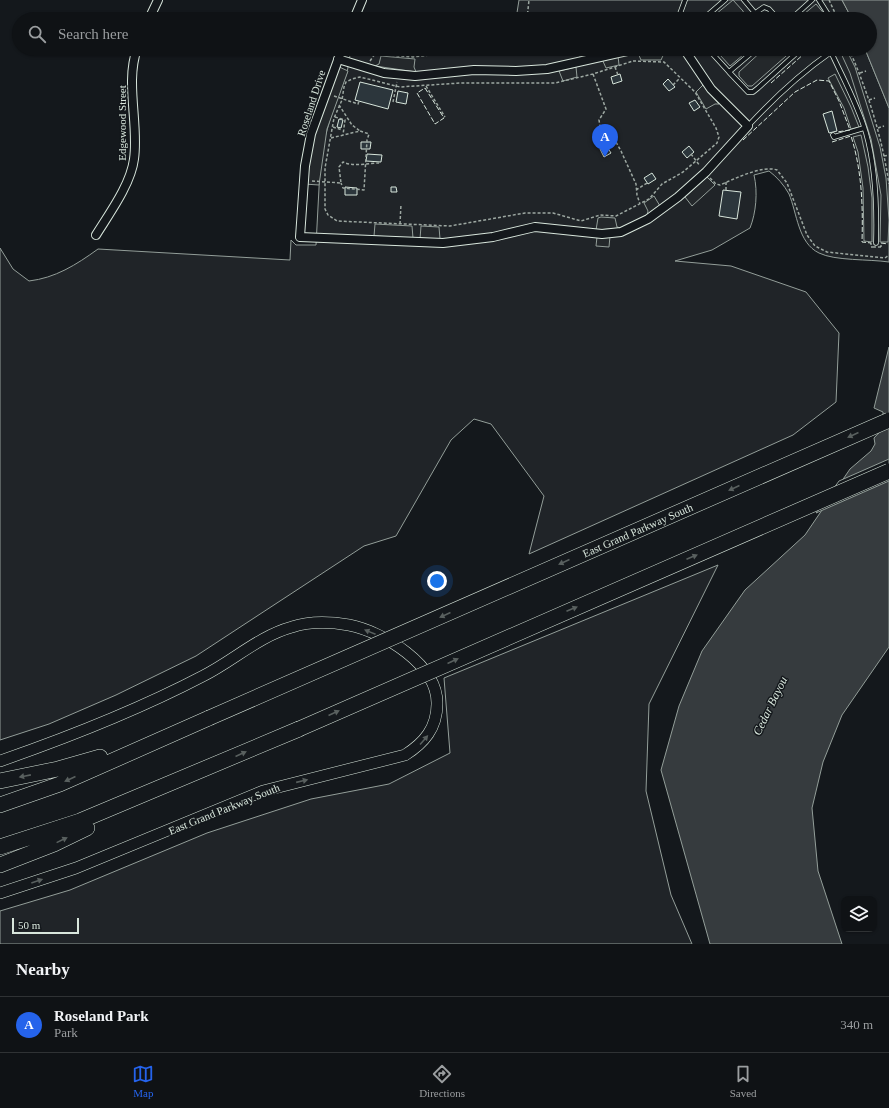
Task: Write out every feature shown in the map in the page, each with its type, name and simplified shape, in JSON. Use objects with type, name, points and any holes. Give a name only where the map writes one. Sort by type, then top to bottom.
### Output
[{"type":"highway","name":"East Grand Parkway South","points":[[0,805],[60,784],[889,420]]},
{"type":"highway","points":[[0,865],[54,844],[206,770],[298,729],[889,471]]},
{"type":"highway","points":[[0,781],[85,762],[209,718]]},
{"type":"highway","points":[[0,847],[80,821],[206,770]]},
{"type":"street","points":[[152,12],[158,0]]},
{"type":"street","points":[[357,12],[362,0]]},
{"type":"street","name":"Edgewood Street","points":[[96,236],[130,176],[134,159],[132,92],[136,56]]},
{"type":"street","name":"Roseland Drive","points":[[339,56],[310,134],[305,166],[300,238],[443,243],[485,238],[535,227],[602,234],[621,232],[642,222],[665,208],[706,172]]},
{"type":"street","points":[[338,59],[368,69],[398,75],[429,76],[474,70],[516,71],[547,69],[605,56]]},
{"type":"street","points":[[689,56],[712,89],[748,126],[706,172]]},
{"type":"street","name":"East Grand Parkway South","points":[[0,761],[48,744],[181,687],[219,668],[263,638],[294,626],[330,623],[350,625],[370,632],[399,648],[425,668],[432,679],[438,704],[431,730],[416,748],[405,755],[263,791],[76,868],[0,893]]},
{"type":"lane","points":[[681,12],[685,0]]},
{"type":"lane","points":[[711,12],[725,0]]},
{"type":"lane","points":[[744,0],[753,12]]},
{"type":"lane","points":[[799,12],[812,0]]},
{"type":"lane","points":[[819,0],[827,12]]},
{"type":"lane","points":[[756,12],[764,8],[769,9],[772,12]]},
{"type":"lane","points":[[715,56],[744,90],[753,92],[793,56]]},
{"type":"lane","points":[[729,72],[748,56]]},
{"type":"lane","points":[[748,126],[765,108],[815,63],[825,56]]},
{"type":"lane","points":[[833,56],[854,101],[864,128],[874,185],[877,219],[876,243]]},
{"type":"lane","points":[[833,134],[834,137],[864,128]]},
{"type":"path","points":[[528,12],[529,0]]},
{"type":"path","points":[[830,0],[834,12]]},
{"type":"path","points":[[365,78],[370,59],[373,56]]},
{"type":"path","points":[[400,56],[421,56]]},
{"type":"path","points":[[852,56],[860,73],[878,128],[889,184]]},
{"type":"path","points":[[633,61],[664,62],[695,92],[716,128],[719,137],[716,143],[696,161],[679,174],[662,184],[654,194],[640,204],[616,216],[600,215],[585,221],[553,213],[518,214],[450,226],[337,221],[332,219],[325,209],[324,182],[330,138],[346,82],[356,78],[365,78],[396,86],[425,86],[460,83],[555,83],[615,67],[633,61]]},
{"type":"path","points":[[615,67],[618,75]]},
{"type":"path","points":[[860,73],[866,70]]},
{"type":"path","points":[[593,74],[606,109],[599,120],[601,130],[616,142],[636,184],[640,204]]},
{"type":"path","points":[[393,102],[398,75]]},
{"type":"path","points":[[673,85],[680,78]]},
{"type":"path","points":[[425,86],[445,117]]},
{"type":"path","points":[[325,92],[342,100],[358,104],[359,101]]},
{"type":"path","points":[[869,100],[875,98]]},
{"type":"path","points":[[339,106],[352,125],[360,131],[369,134],[366,140],[365,163],[364,190],[346,190],[343,188],[339,165],[343,162],[351,166],[365,163],[380,163]]},
{"type":"path","points":[[335,117],[345,120],[342,130],[343,135]]},
{"type":"path","points":[[878,128],[884,126]]},
{"type":"path","points":[[333,127],[342,130]]},
{"type":"path","points":[[330,138],[360,131]]},
{"type":"path","points":[[608,148],[616,142]]},
{"type":"path","points":[[691,154],[716,184],[752,173],[777,170],[784,178],[792,194],[807,235],[815,246],[827,252],[840,254],[885,258],[889,255]]},
{"type":"path","points":[[884,156],[889,155]]},
{"type":"path","points":[[304,180],[341,183]]},
{"type":"path","points":[[726,182],[726,190]]},
{"type":"path","points":[[636,190],[647,183]]},
{"type":"path","points":[[400,224],[401,204]]},
{"type":"shaded area","points":[[519,0],[842,0],[848,12],[517,12]]},
{"type":"shaded area","points":[[733,0],[743,12],[718,12]]},
{"type":"shaded area","points":[[816,4],[823,12],[806,12]]},
{"type":"shaded area","points":[[350,56],[868,56],[889,108],[889,262],[843,259],[826,256],[812,248],[802,235],[789,194],[780,181],[769,171],[754,175],[756,202],[750,228],[712,250],[675,261],[731,266],[806,292],[839,333],[836,402],[793,435],[529,554],[544,496],[491,424],[474,419],[451,440],[396,536],[364,546],[196,656],[116,695],[49,724],[0,740],[0,248],[13,269],[29,281],[48,277],[65,270],[98,249],[290,260],[291,240],[296,245],[316,245],[320,169],[323,144],[332,113],[347,73]]},
{"type":"shaded area","points":[[381,56],[415,59],[414,67],[416,72],[375,66],[379,64]]},
{"type":"shaded area","points":[[580,56],[591,56],[580,59]]},
{"type":"shaded area","points":[[618,56],[619,65],[606,68],[602,59]]},
{"type":"shaded area","points":[[639,56],[663,56],[661,60],[641,60]]},
{"type":"shaded area","points":[[721,56],[742,56],[730,66]]},
{"type":"shaded area","points":[[756,56],[786,56],[752,86],[748,86],[739,76],[739,72]]},
{"type":"shaded area","points":[[842,56],[850,56],[855,67],[880,147],[886,178],[889,220],[888,242],[880,242],[881,195],[871,139],[850,73]]},
{"type":"shaded area","points":[[335,65],[348,71],[327,129],[319,185],[304,184],[305,166]]},
{"type":"shaded area","points":[[576,67],[577,77],[563,81],[559,71]]},
{"type":"shaded area","points":[[835,74],[859,127],[851,129],[844,108],[828,78]]},
{"type":"shaded area","points":[[703,85],[719,104],[715,104],[706,109],[696,92]]},
{"type":"shaded area","points":[[861,135],[868,167],[872,198],[872,242],[864,241],[863,188],[858,152],[853,137]]},
{"type":"shaded area","points":[[707,177],[715,185],[692,206],[685,197]]},
{"type":"shaded area","points":[[654,196],[660,206],[647,215],[648,211],[644,203]]},
{"type":"shaded area","points":[[598,218],[615,218],[617,227],[621,228],[596,230]]},
{"type":"shaded area","points":[[375,224],[412,226],[413,238],[374,236]]},
{"type":"shaded area","points":[[421,226],[439,227],[440,239],[420,239]]},
{"type":"shaded area","points":[[610,236],[609,247],[596,246],[597,237]]},
{"type":"shaded area","points":[[718,565],[649,704],[646,791],[671,895],[692,944],[0,944],[0,911],[70,890],[207,833],[311,799],[389,784],[450,753],[444,678]]},
{"type":"water","points":[[842,0],[889,0],[889,108],[868,56],[877,56],[877,12],[848,12]]},
{"type":"water","points":[[889,347],[889,419],[883,418],[883,412],[874,408]]},
{"type":"water","name":"Cedar Bayou","points":[[889,422],[889,647],[842,715],[823,762],[812,808],[818,871],[842,944],[710,944],[661,770],[679,706],[702,651],[745,590],[805,535],[850,469],[871,451],[875,444],[874,438]]},
{"type":"pier","points":[[889,459],[889,481],[816,513],[839,481]]},
{"type":"building","points":[[620,74],[622,81],[613,84],[611,77]]},
{"type":"building","points":[[668,79],[675,87],[669,91],[663,84]]},
{"type":"building","points":[[360,82],[393,90],[388,109],[355,100]]},
{"type":"building","points":[[398,91],[408,93],[406,104],[396,102]]},
{"type":"building","points":[[695,100],[700,107],[694,111],[689,103]]},
{"type":"building","points":[[832,111],[837,131],[829,133],[823,114]]},
{"type":"building","points":[[339,119],[343,120],[341,128],[337,127]]},
{"type":"building","points":[[361,142],[371,142],[370,149],[361,149]]},
{"type":"building","points":[[606,145],[611,153],[604,157],[600,149]]},
{"type":"building","points":[[689,146],[694,152],[687,158],[682,152]]},
{"type":"building","points":[[367,154],[382,155],[381,162],[366,161]]},
{"type":"building","points":[[652,173],[656,179],[648,184],[644,178]]},
{"type":"building","points":[[345,187],[357,188],[357,195],[345,195]]},
{"type":"building","points":[[391,187],[396,187],[397,192],[391,192]]},
{"type":"building","points":[[723,190],[741,192],[737,219],[719,216]]},
{"type":"fence","points":[[771,83],[802,56]]},
{"type":"fence","points":[[743,140],[795,92],[817,80],[829,81],[839,101],[850,130],[837,132]]},
{"type":"fence","points":[[425,88],[444,118],[435,124],[417,93],[425,88]]},
{"type":"fence","points":[[832,142],[851,136],[855,149],[860,175],[862,242],[871,243],[871,247],[881,247],[881,243],[888,244]]},
{"type":"place","name":"Roseland Park","points":[[605,157]]}]
